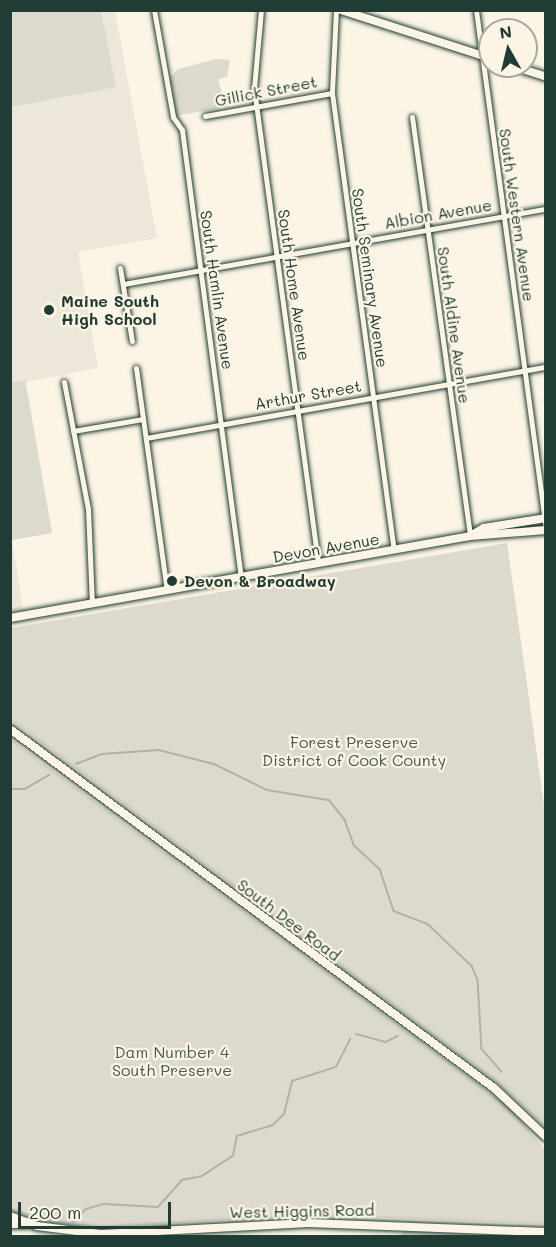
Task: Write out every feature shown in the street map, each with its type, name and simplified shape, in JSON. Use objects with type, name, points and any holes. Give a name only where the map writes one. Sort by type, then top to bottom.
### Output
[{"type":"main road","name":"West Higgins Road","points":[[12,1221],[101,1234],[309,1223],[546,1232]]},
{"type":"street","name":"South Hamlin Avenue","points":[[154,10],[173,117],[182,130],[242,577]]},
{"type":"street","name":"South Home Avenue","points":[[261,10],[256,105],[318,563]]},
{"type":"street","name":"South Seminary Avenue","points":[[336,10],[332,93],[394,549]]},
{"type":"street","points":[[341,10],[478,54]]},
{"type":"street","name":"South Western Avenue","points":[[488,78],[504,216],[546,529]]},
{"type":"street","name":"Gillick Street","points":[[205,116],[332,93]]},
{"type":"street","name":"South Aldine Avenue","points":[[412,117],[470,536]]},
{"type":"street","name":"Albion Avenue","points":[[123,284],[546,209]]},
{"type":"street","points":[[120,268],[132,341]]},
{"type":"street","name":"Arthur Street","points":[[146,438],[546,367]]},
{"type":"street","points":[[136,368],[166,590]]},
{"type":"street","points":[[64,382],[88,508],[92,604]]},
{"type":"street","points":[[73,431],[143,418]]},
{"type":"street","name":"Devon Avenue","points":[[470,536],[484,528],[545,519]]},
{"type":"street","name":"Devon Avenue","points":[[10,618],[470,536],[546,529]]},
{"type":"street","name":"South Dee Road","points":[[10,729],[494,1088],[546,1137]]},
{"type":"shaded area","name":"Maine South High School","points":[[11,11],[115,11],[157,238],[78,252],[98,368],[26,382],[52,533],[12,540],[23,609],[11,611]]},
{"type":"green space","points":[[11,10],[101,11],[116,87],[11,107]]},
{"type":"green space","points":[[216,59],[230,60],[227,77],[218,79],[226,107],[175,116],[168,79],[178,69]]},
{"type":"green space","points":[[25,380],[52,533],[11,540],[11,382]]},
{"type":"green space","name":"Forest Preserve District of Cook County","points":[[507,543],[546,819],[545,1127],[497,1082],[11,720],[11,628]]},
{"type":"green space","name":"Dam Number 4 South Preserve","points":[[10,739],[510,1108],[545,1150],[545,1224],[312,1215],[105,1227],[53,1223],[11,1211]]},
{"type":"green space","points":[[404,1229],[516,1236],[400,1236]]},
{"type":"waterway","points":[[76,764],[102,754],[159,750],[214,764],[267,790],[329,800],[345,820],[354,845],[380,869],[394,911],[428,924],[472,966],[478,980],[482,1049],[502,1072]]},
{"type":"waterway","points":[[10,789],[25,789],[49,775]]},
{"type":"waterway","points":[[356,1034],[386,1042],[398,1036]]},
{"type":"waterway","points":[[73,1222],[86,1209],[104,1204],[158,1207],[182,1180],[202,1176],[233,1156],[237,1136],[273,1125],[284,1114],[292,1081],[336,1067],[350,1039]]},
{"type":"place","name":"Maine South High School","points":[[49,310]]},
{"type":"place","name":"Devon & Broadway","points":[[172,581]]}]
